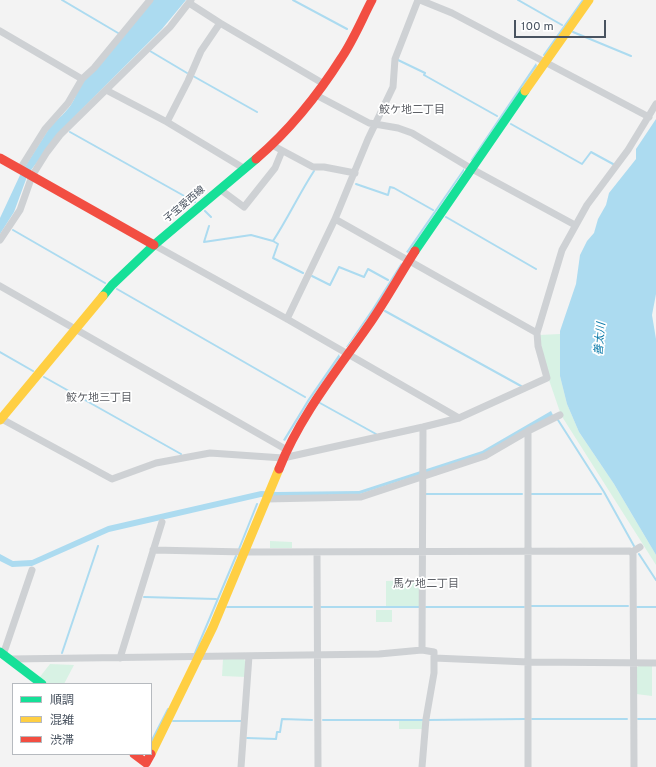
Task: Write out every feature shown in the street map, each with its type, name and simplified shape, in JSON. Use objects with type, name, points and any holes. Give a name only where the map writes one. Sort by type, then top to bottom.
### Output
[{"type":"street","points":[[20,169],[47,126],[68,104],[82,79],[94,68],[150,0]]},
{"type":"street","name":"子宝愛西線","points":[[0,419],[112,285],[154,245],[221,190],[272,145],[302,114],[343,56],[372,0]]},
{"type":"street","points":[[288,319],[335,219],[375,124],[393,87],[395,59],[419,0],[452,13],[544,63],[649,117]]},
{"type":"street","points":[[152,752],[199,656],[245,552],[282,458],[294,435],[347,354],[380,308],[409,261],[544,63],[589,0]]},
{"type":"street","points":[[0,240],[20,210],[31,176],[60,135],[170,27],[190,1],[220,23],[324,84]]},
{"type":"street","points":[[167,122],[188,81],[201,51],[220,23]]},
{"type":"street","points":[[0,31],[82,79]]},
{"type":"street","points":[[106,90],[167,122],[245,169]]},
{"type":"street","points":[[316,96],[370,123],[398,128],[412,133],[472,169],[575,225]]},
{"type":"street","points":[[0,419],[112,479],[156,463],[210,453],[282,458],[423,427],[458,418],[547,378],[538,346],[537,333],[562,250],[575,225],[598,189],[628,150],[656,104]]},
{"type":"street","points":[[272,145],[313,167],[324,167],[355,173]]},
{"type":"street","points":[[221,190],[244,207],[275,168],[282,151]]},
{"type":"street","points":[[0,158],[288,319],[458,418]]},
{"type":"street","points":[[335,219],[537,333]]},
{"type":"street","points":[[0,286],[286,450]]},
{"type":"street","points":[[266,499],[361,497],[422,473],[485,456],[528,431],[560,415]]},
{"type":"street","points":[[422,650],[423,427]]},
{"type":"street","points":[[528,431],[528,767]]},
{"type":"street","points":[[120,658],[162,522]]},
{"type":"street","points":[[154,550],[245,552],[528,550],[632,552],[640,547]]},
{"type":"street","points":[[317,552],[318,767]]},
{"type":"street","points":[[632,552],[634,767]]},
{"type":"street","points":[[4,655],[32,570]]},
{"type":"street","points":[[4,655],[120,658],[379,654],[422,650],[434,652],[434,672],[424,732],[422,767]]},
{"type":"street","points":[[4,655],[41,683]]},
{"type":"street","points":[[241,767],[249,656]]},
{"type":"street","points":[[434,658],[528,662],[656,663]]},
{"type":"street","points":[[135,755],[148,766],[151,755]]},
{"type":"green space","points":[[560,334],[560,376],[567,404],[579,432],[614,484],[656,555],[656,565],[561,415],[548,377],[539,335]]},
{"type":"green space","points":[[270,541],[292,542],[292,548],[270,548]]},
{"type":"green space","points":[[420,580],[420,606],[386,606],[386,581]]},
{"type":"green space","points":[[376,610],[392,610],[392,622],[376,622]]},
{"type":"green space","points":[[223,659],[244,659],[246,663],[246,677],[222,676]]},
{"type":"green space","points":[[50,664],[74,665],[65,683],[46,683],[39,678]]},
{"type":"green space","points":[[640,665],[652,666],[652,696],[636,694],[636,668]]},
{"type":"green space","points":[[399,719],[424,719],[422,729],[399,729]]},
{"type":"water","points":[[153,0],[186,0],[162,29],[66,125],[28,174],[14,212],[0,234],[0,218],[21,173],[50,127],[71,105],[80,85]]},
{"type":"water","points":[[536,63],[537,66],[470,161]]},
{"type":"water","name":"善太川","points":[[656,119],[656,294],[652,315],[656,339],[656,555],[614,484],[579,432],[567,404],[560,376],[560,331],[576,284],[580,255],[587,241],[594,233],[598,219],[606,205],[609,193],[636,159],[636,149]]},
{"type":"water","points":[[464,168],[464,171],[408,253],[406,252]]},
{"type":"water","points":[[401,263],[402,264],[374,310],[346,347],[372,309]]},
{"type":"water","points":[[339,354],[340,357],[310,400],[285,441],[283,440],[308,399]]},
{"type":"water","points":[[551,411],[553,415],[483,454],[360,494],[261,497],[109,532],[32,566],[12,567],[0,561],[0,554],[13,561],[32,560],[108,526],[261,491],[359,491],[482,451]]},
{"type":"waterway","points":[[62,0],[118,33]]},
{"type":"waterway","points":[[293,0],[347,29]]},
{"type":"waterway","points":[[518,0],[562,25]]},
{"type":"waterway","points":[[544,55],[583,0]]},
{"type":"waterway","points":[[573,32],[631,56]]},
{"type":"waterway","points":[[150,51],[187,73]]},
{"type":"waterway","points":[[398,60],[425,73],[424,75],[497,116]]},
{"type":"waterway","points":[[193,76],[257,112]]},
{"type":"waterway","points":[[511,124],[582,164],[591,152],[613,164]]},
{"type":"waterway","points":[[70,132],[195,202]]},
{"type":"waterway","points":[[273,241],[314,171]]},
{"type":"waterway","points":[[356,184],[388,195],[390,187],[394,188],[433,210]]},
{"type":"waterway","points":[[205,211],[211,217]]},
{"type":"waterway","points":[[446,217],[536,269]]},
{"type":"waterway","points":[[209,226],[204,242],[251,235],[273,241],[278,244],[273,258],[303,273]]},
{"type":"waterway","points":[[13,230],[105,283]]},
{"type":"waterway","points":[[312,276],[330,285],[339,267],[364,277],[368,269],[388,280]]},
{"type":"waterway","points":[[117,289],[305,397]]},
{"type":"waterway","points":[[385,311],[521,386]]},
{"type":"waterway","points":[[0,352],[33,371]]},
{"type":"waterway","points":[[44,377],[181,454]]},
{"type":"waterway","points":[[320,403],[376,434]]},
{"type":"waterway","points":[[558,420],[604,492],[634,546]]},
{"type":"waterway","points":[[426,494],[522,494]]},
{"type":"waterway","points":[[531,494],[601,494]]},
{"type":"waterway","points":[[239,549],[257,504]]},
{"type":"waterway","points":[[62,653],[98,546]]},
{"type":"waterway","points":[[639,554],[656,580]]},
{"type":"waterway","points":[[195,653],[236,556]]},
{"type":"waterway","points":[[144,597],[216,599]]},
{"type":"waterway","points":[[530,606],[628,606]]},
{"type":"waterway","points":[[227,607],[312,607]]},
{"type":"waterway","points":[[321,607],[419,607]]},
{"type":"waterway","points":[[426,607],[524,607]]},
{"type":"waterway","points":[[637,607],[656,607]]},
{"type":"waterway","points":[[152,740],[168,709]]},
{"type":"waterway","points":[[247,738],[276,739],[277,732],[280,732],[282,719],[312,720]]},
{"type":"waterway","points":[[428,720],[525,719]]},
{"type":"waterway","points":[[532,719],[627,719]]},
{"type":"waterway","points":[[638,719],[656,719]]},
{"type":"waterway","points":[[323,720],[423,720]]},
{"type":"waterway","points":[[173,721],[242,721]]},
{"type":"traffic: fast","points":[[415,251],[525,91]]},
{"type":"traffic: fast","points":[[103,296],[112,285],[154,245],[256,159]]},
{"type":"traffic: fast","points":[[0,652],[41,683]]},
{"type":"traffic: slow","points":[[525,91],[589,0]]},
{"type":"traffic: slow","points":[[0,420],[103,296]]},
{"type":"traffic: slow","points":[[152,752],[213,627],[279,469]]},
{"type":"traffic: jam","points":[[256,159],[292,124],[323,85],[342,57],[372,0]]},
{"type":"traffic: jam","points":[[0,158],[154,245]]},
{"type":"traffic: jam","points":[[279,469],[297,431],[319,395],[374,317],[415,251]]},
{"type":"traffic: jam","points":[[135,755],[146,763],[150,755]]},
{"type":"district","name":"鮫ケ地二丁目","points":[[412,111]]},
{"type":"district","name":"鮫ケ地三丁目","points":[[99,399]]},
{"type":"district","name":"馬ケ地二丁目","points":[[426,585]]}]
